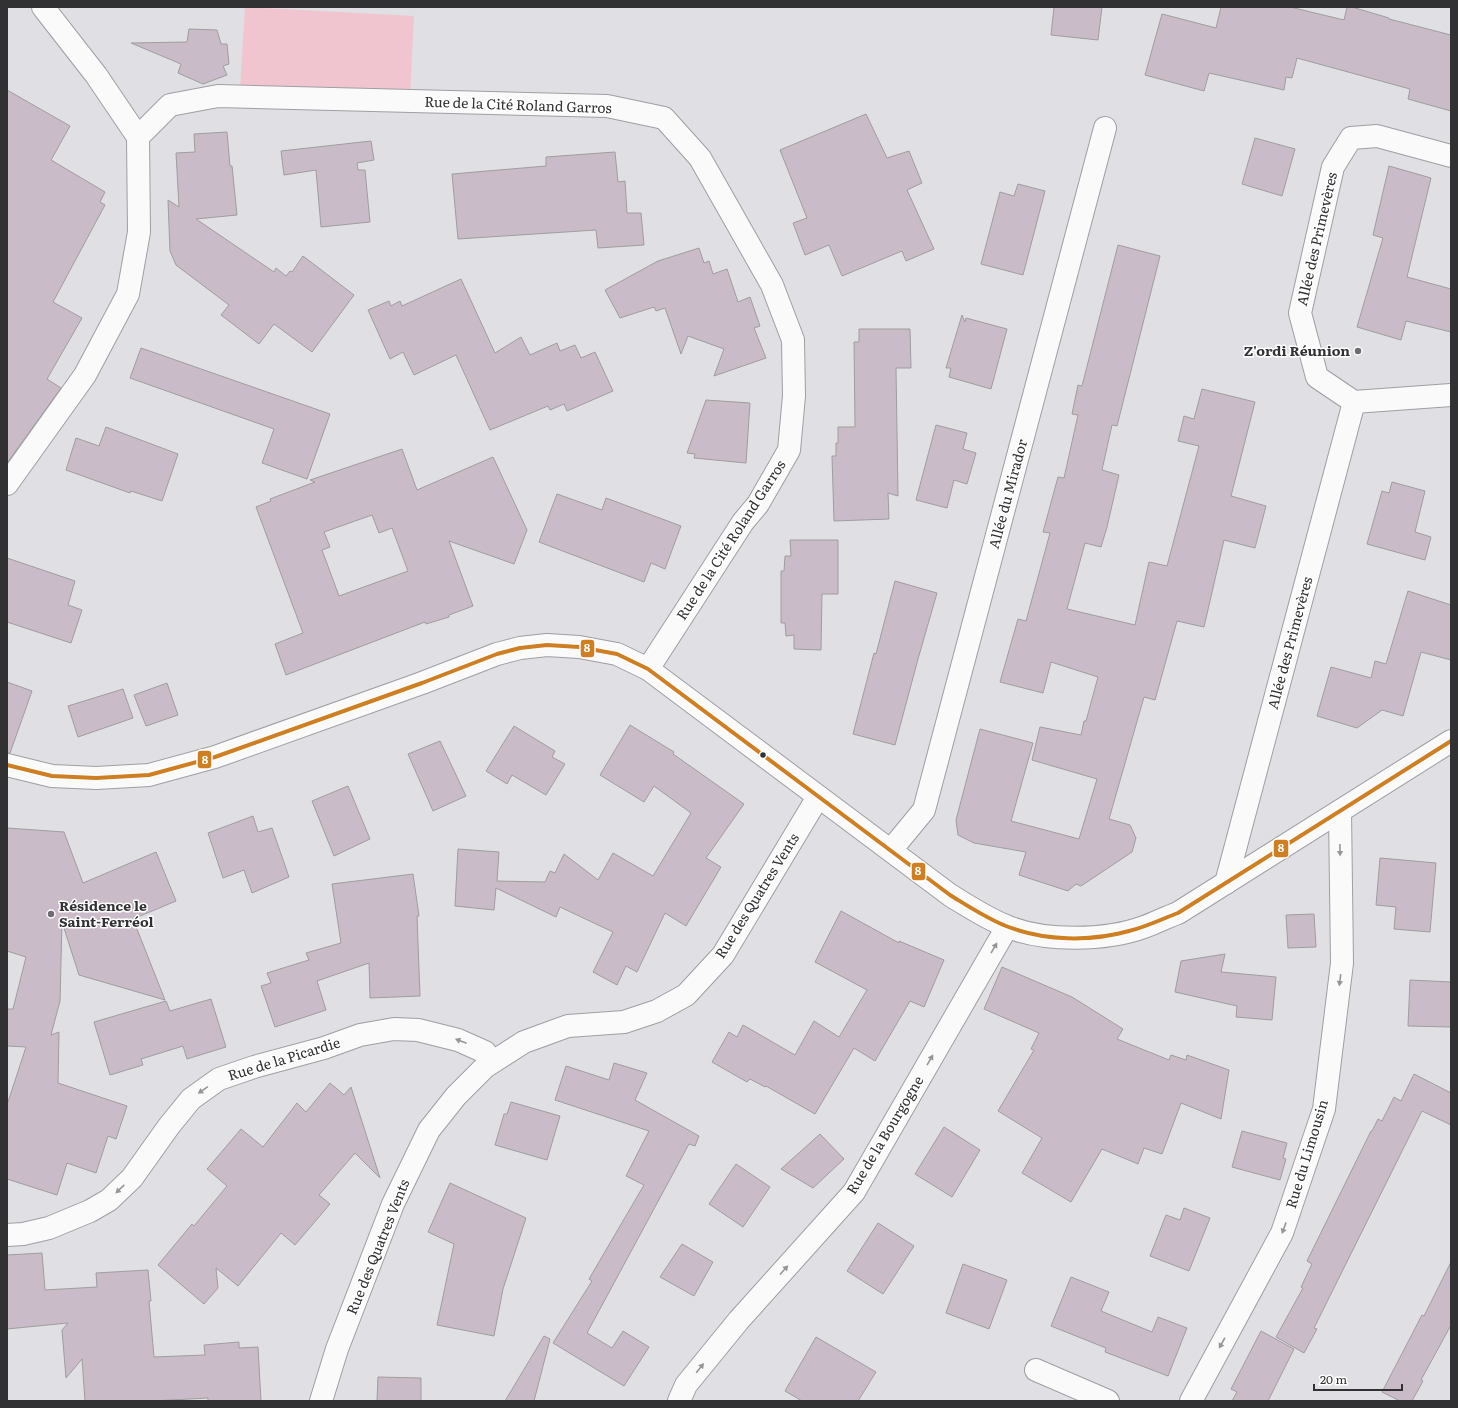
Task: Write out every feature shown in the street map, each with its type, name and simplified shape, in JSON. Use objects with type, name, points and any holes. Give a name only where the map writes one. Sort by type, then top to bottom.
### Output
[{"type":"street","points":[[7,484],[84,375],[128,294],[139,232],[138,137],[96,75],[43,7]]},
{"type":"street","name":"Rue de la Cité Roland Garros","points":[[138,137],[170,105],[218,96],[607,106],[664,118],[700,158],[772,285],[793,340],[794,396],[789,450],[758,504],[739,529],[648,669]]},
{"type":"street","name":"Allée du Mirador","points":[[891,850],[924,810],[1105,128]]},
{"type":"street","name":"Allée des Primevères","points":[[1226,884],[1354,402],[1317,377],[1300,313],[1333,167],[1351,138],[1377,136],[1451,156]]},
{"type":"street","points":[[1354,402],[1451,395]]},
{"type":"street","points":[[7,766],[52,776],[96,778],[149,774],[215,757],[422,683],[490,656],[520,648],[547,645],[579,647],[617,654],[648,669],[950,895],[973,910],[1006,927],[1033,934],[1077,938],[1111,936],[1144,927],[1178,913],[1451,742]]},
{"type":"street","name":"Rue des Quatres Vents","points":[[321,1401],[338,1349],[393,1204],[430,1130],[456,1096],[485,1067],[524,1042],[568,1026],[624,1022],[657,1011],[686,995],[722,955],[818,797]]},
{"type":"street","name":"Rue du Limousin","points":[[1191,1401],[1282,1233],[1324,1110],[1342,963],[1340,811]]},
{"type":"street","name":"Rue de la Bourgogne","points":[[679,1401],[686,1385],[739,1320],[854,1192],[1006,927]]},
{"type":"street","name":"Rue de la Picardie","points":[[7,1235],[23,1234],[50,1228],[90,1211],[109,1200],[132,1178],[168,1126],[191,1099],[219,1079],[254,1067],[324,1048],[360,1035],[394,1029],[418,1030],[458,1040],[485,1052],[492,1062]]},
{"type":"street","points":[[1036,1370],[1108,1401]]},
{"type":"shaded area","points":[[245,7],[414,16],[410,97],[240,88]]},
{"type":"building","points":[[1054,7],[1102,7],[1098,40],[1051,35]]},
{"type":"building","points":[[1221,7],[1290,7],[1344,20],[1347,7],[1352,7],[1389,19],[1451,35],[1451,111],[1408,99],[1410,89],[1297,58],[1292,78],[1286,77],[1284,90],[1209,73],[1204,91],[1145,75],[1162,14],[1216,28]]},
{"type":"building","points":[[189,29],[217,30],[221,44],[227,44],[229,64],[223,66],[227,75],[203,84],[178,73],[181,64],[131,43],[187,42]]},
{"type":"building","points":[[7,90],[70,126],[51,160],[105,192],[100,202],[105,205],[53,302],[82,318],[47,379],[61,388],[7,463]]},
{"type":"building","points":[[866,114],[887,158],[909,151],[922,183],[907,190],[934,249],[906,261],[902,251],[842,276],[829,245],[805,255],[793,223],[807,218],[780,150]]},
{"type":"building","points":[[227,132],[237,215],[196,219],[274,272],[276,268],[286,276],[290,271],[292,272],[303,256],[354,295],[312,352],[274,324],[259,344],[221,315],[229,305],[176,265],[170,251],[168,200],[179,207],[176,153],[195,152],[194,134]]},
{"type":"building","points":[[1255,138],[1295,149],[1282,196],[1242,184]]},
{"type":"building","points":[[371,141],[374,160],[357,163],[358,170],[365,170],[370,222],[321,227],[316,170],[284,175],[281,151]]},
{"type":"building","points":[[615,152],[618,182],[625,181],[627,213],[641,213],[644,245],[598,248],[596,230],[458,239],[452,174],[546,166],[546,157]]},
{"type":"building","points":[[1389,166],[1431,178],[1407,277],[1451,289],[1451,332],[1406,321],[1401,340],[1357,327],[1383,238],[1373,235]]},
{"type":"building","points":[[1018,184],[1045,191],[1023,275],[981,264],[1000,192],[1014,196]]},
{"type":"building","points":[[1118,245],[1160,256],[1117,426],[1112,425],[1102,470],[1119,475],[1107,527],[1101,547],[1085,543],[1067,609],[1135,625],[1149,562],[1167,566],[1199,446],[1178,441],[1184,416],[1194,419],[1202,389],[1255,402],[1231,496],[1266,506],[1255,548],[1224,540],[1204,627],[1177,621],[1155,700],[1144,697],[1109,819],[1130,825],[1136,838],[1132,852],[1081,886],[1076,884],[1068,891],[1019,875],[1026,852],[974,843],[958,835],[956,820],[980,729],[1033,743],[1011,821],[1079,839],[1097,779],[1032,760],[1040,727],[1081,735],[1098,677],[1051,662],[1043,693],[1000,682],[1018,619],[1026,621],[1050,533],[1043,532],[1058,477],[1064,478],[1078,415],[1072,414],[1078,385],[1082,386]]},
{"type":"building","points":[[699,248],[704,263],[709,261],[713,274],[727,269],[738,302],[750,297],[760,326],[754,328],[766,358],[714,376],[724,349],[688,336],[681,354],[665,308],[656,311],[654,307],[620,318],[605,290],[658,261]]},
{"type":"building","points":[[461,279],[495,353],[521,337],[530,355],[557,343],[560,351],[575,345],[581,358],[595,352],[613,391],[567,411],[564,404],[550,410],[548,406],[490,430],[456,355],[414,375],[403,352],[390,359],[368,310],[389,301],[391,306],[400,301],[402,306]]},
{"type":"building","points":[[962,315],[965,322],[966,318],[1007,329],[991,389],[949,377],[951,368],[946,368]]},
{"type":"building","points":[[859,329],[910,329],[911,368],[896,368],[898,496],[888,493],[889,519],[834,521],[832,456],[836,456],[838,427],[855,427],[854,342],[859,342]]},
{"type":"building","points":[[141,348],[330,414],[307,479],[262,463],[274,429],[130,378]]},
{"type":"building","points":[[706,400],[750,403],[746,463],[694,458],[695,454],[687,453]]},
{"type":"building","points":[[936,425],[967,433],[963,449],[976,453],[967,484],[954,480],[947,508],[916,500]]},
{"type":"building","points":[[106,427],[178,454],[162,501],[131,491],[130,493],[66,470],[76,438],[99,446]]},
{"type":"building","points":[[402,449],[417,490],[493,457],[527,530],[514,564],[449,541],[473,606],[449,615],[449,617],[426,624],[425,622],[286,675],[275,644],[303,633],[256,507],[271,501],[270,499],[315,482],[310,480]],"holes":[[[372,515],[379,533],[392,528],[408,571],[339,596],[322,550],[330,547],[324,532]]]},
{"type":"building","points":[[1392,482],[1425,491],[1415,532],[1431,537],[1425,560],[1367,544],[1382,491],[1389,493]]},
{"type":"building","points":[[557,494],[602,510],[606,498],[681,526],[665,569],[651,563],[644,582],[539,542]]},
{"type":"building","points":[[790,540],[838,540],[838,594],[822,594],[821,650],[794,649],[794,635],[786,636],[785,623],[781,623],[781,571],[784,571],[785,556],[791,556]]},
{"type":"building","points":[[7,558],[75,581],[68,605],[82,610],[71,643],[7,622]]},
{"type":"building","points":[[895,581],[937,593],[895,745],[853,734]]},
{"type":"building","points":[[1408,591],[1451,605],[1451,660],[1421,652],[1403,716],[1382,710],[1357,728],[1317,716],[1331,667],[1371,678],[1375,661],[1386,664]]},
{"type":"building","points":[[7,682],[32,691],[10,753],[7,753]]},
{"type":"building","points":[[167,683],[178,715],[146,726],[134,695]]},
{"type":"building","points":[[123,689],[133,718],[78,737],[68,706]]},
{"type":"building","points":[[630,725],[674,752],[673,754],[744,804],[706,858],[721,867],[686,926],[665,913],[637,972],[626,966],[617,985],[593,972],[613,932],[560,907],[556,917],[496,888],[494,910],[455,906],[458,849],[499,852],[497,881],[545,882],[550,871],[555,873],[564,854],[598,880],[613,853],[653,876],[691,813],[654,786],[644,802],[600,775]]},
{"type":"building","points":[[514,726],[555,751],[552,757],[565,764],[546,795],[512,775],[507,784],[486,771]]},
{"type":"building","points":[[440,741],[466,796],[433,811],[408,754]]},
{"type":"building","points":[[348,786],[370,839],[334,856],[312,801]]},
{"type":"building","points":[[253,816],[258,832],[272,828],[289,877],[252,893],[244,870],[223,878],[208,833]]},
{"type":"building","points":[[7,828],[64,832],[83,883],[156,852],[176,901],[133,919],[165,1000],[79,975],[62,922],[60,1001],[51,1035],[59,1032],[58,1083],[127,1106],[116,1139],[108,1136],[96,1173],[67,1163],[57,1195],[7,1179],[7,1105],[26,1047],[7,1046],[7,1009],[13,1009],[26,957],[7,951]]},
{"type":"building","points":[[1380,858],[1436,863],[1430,932],[1394,929],[1396,907],[1376,905]]},
{"type":"building","points":[[413,874],[419,916],[417,916],[420,996],[370,998],[369,963],[317,981],[326,1010],[275,1027],[261,986],[271,983],[267,973],[309,960],[306,953],[341,943],[332,884]]},
{"type":"building","points":[[841,911],[899,943],[899,941],[944,960],[924,1007],[910,1001],[875,1061],[854,1048],[815,1114],[766,1086],[765,1087],[750,1079],[747,1082],[712,1062],[729,1032],[737,1037],[743,1025],[795,1055],[814,1021],[839,1037],[867,990],[815,962]]},
{"type":"building","points":[[1314,914],[1316,947],[1288,948],[1286,915]]},
{"type":"building","points":[[1225,954],[1221,972],[1276,977],[1272,1020],[1236,1017],[1237,1006],[1175,992],[1181,961]]},
{"type":"building","points":[[1002,967],[1072,997],[1123,1029],[1117,1039],[1169,1060],[1171,1055],[1186,1060],[1187,1055],[1229,1070],[1221,1119],[1181,1103],[1162,1154],[1144,1148],[1138,1164],[1102,1149],[1071,1202],[1022,1173],[1042,1138],[998,1111],[1034,1050],[1031,1049],[1039,1033],[984,1009]]},
{"type":"building","points":[[1410,980],[1451,982],[1451,1027],[1408,1026]]},
{"type":"building","points":[[211,999],[226,1047],[187,1059],[183,1046],[141,1059],[143,1065],[110,1075],[94,1022],[166,1001],[170,1011]]},
{"type":"building","points":[[614,1063],[647,1073],[635,1100],[699,1136],[695,1146],[689,1144],[587,1333],[612,1348],[623,1331],[649,1347],[624,1386],[553,1343],[592,1281],[589,1279],[644,1185],[626,1176],[649,1131],[555,1100],[566,1066],[609,1080]]},
{"type":"building","points":[[1414,1074],[1451,1093],[1451,1125],[1422,1111],[1314,1328],[1317,1329],[1304,1353],[1276,1337],[1303,1288],[1301,1287],[1312,1264],[1307,1261],[1371,1131],[1378,1119],[1382,1121],[1394,1097],[1401,1101]]},
{"type":"building","points":[[330,1083],[344,1095],[351,1087],[380,1178],[355,1153],[319,1195],[330,1204],[295,1245],[281,1233],[238,1286],[216,1268],[218,1288],[204,1304],[158,1265],[192,1224],[194,1226],[227,1186],[207,1169],[241,1129],[263,1147],[297,1103],[306,1112]]},
{"type":"building","points":[[511,1102],[560,1116],[547,1160],[495,1145],[504,1114],[507,1114]]},
{"type":"building","points":[[944,1127],[980,1150],[952,1197],[915,1174]]},
{"type":"building","points":[[1242,1131],[1287,1143],[1283,1158],[1286,1159],[1280,1180],[1232,1167]]},
{"type":"building","points":[[820,1134],[844,1159],[813,1188],[781,1169]]},
{"type":"building","points":[[736,1164],[770,1187],[743,1227],[709,1204]]},
{"type":"building","points":[[450,1183],[526,1218],[503,1289],[494,1336],[437,1325],[454,1244],[428,1232]]},
{"type":"building","points":[[1184,1208],[1210,1218],[1189,1271],[1150,1256],[1166,1215],[1180,1220]]},
{"type":"building","points":[[878,1223],[914,1246],[883,1294],[847,1271]]},
{"type":"building","points":[[682,1244],[713,1262],[694,1296],[660,1277]]},
{"type":"building","points":[[42,1253],[45,1290],[97,1287],[96,1273],[148,1270],[154,1357],[205,1355],[204,1345],[239,1342],[239,1348],[258,1347],[261,1401],[208,1401],[208,1398],[152,1401],[85,1401],[82,1359],[66,1378],[62,1330],[68,1323],[7,1329],[7,1255]]},
{"type":"building","points":[[1451,1262],[1451,1325],[1421,1380],[1423,1381],[1412,1401],[1400,1401],[1382,1392],[1422,1315],[1424,1316]]},
{"type":"building","points":[[963,1264],[1007,1280],[989,1329],[946,1313]]},
{"type":"building","points":[[1071,1277],[1109,1292],[1101,1311],[1152,1332],[1158,1317],[1187,1328],[1168,1376],[1105,1352],[1106,1348],[1051,1326]]},
{"type":"building","points":[[1261,1331],[1294,1349],[1268,1401],[1232,1401],[1237,1392],[1231,1389]]},
{"type":"building","points":[[544,1336],[550,1339],[534,1401],[505,1401]]},
{"type":"building","points":[[816,1337],[876,1372],[858,1401],[802,1401],[785,1391]]},
{"type":"building","points":[[378,1377],[421,1378],[421,1401],[377,1401]]},
{"type":"transit line","name":"8","points":[[7,765],[52,776],[96,778],[149,775],[215,757],[422,683],[497,654],[520,648],[547,645],[579,647],[617,654],[648,669],[950,895],[977,912],[1006,926],[1036,935],[1083,938],[1114,935],[1148,925],[1178,913],[1451,741]]},
{"type":"place","name":"Z'ordi Réunion","points":[[1358,351]]},
{"type":"place","name":"Résidence le Saint-Ferréol","points":[[51,914]]}]
